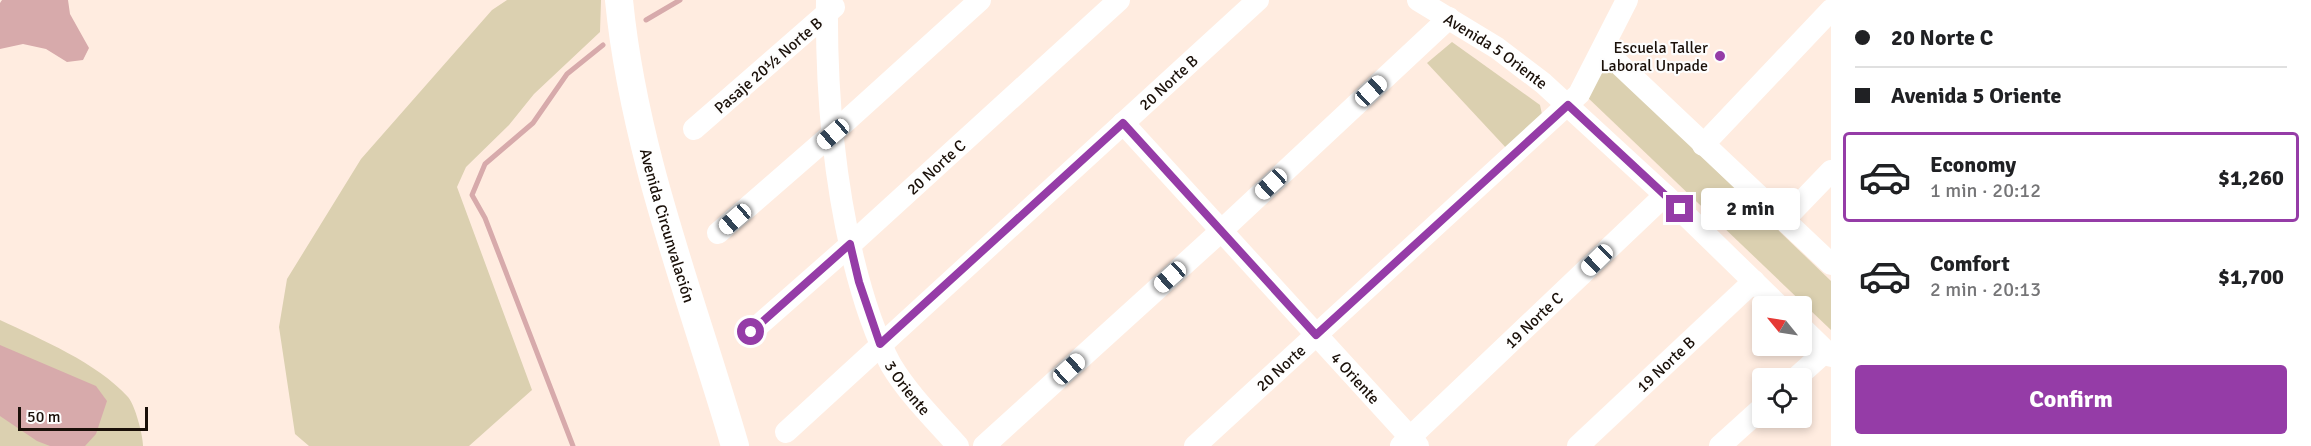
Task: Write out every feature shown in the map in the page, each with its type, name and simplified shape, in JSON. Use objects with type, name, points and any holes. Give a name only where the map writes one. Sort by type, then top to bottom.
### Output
[{"type":"main road","name":"Avenida Circunvalación","points":[[619,0],[627,68],[655,189],[735,446]]},
{"type":"street","points":[[718,233],[833,134],[980,0]]},
{"type":"street","name":"20 Norte C","points":[[751,332],[1119,0]]},
{"type":"street","name":"20 Norte B","points":[[786,432],[1258,0]]},
{"type":"street","name":"Avenida 5 Oriente","points":[[1418,0],[1517,62],[1568,105],[1769,296]]},
{"type":"street","name":"20 Norte","points":[[1195,446],[1579,94],[1627,0]]},
{"type":"street","name":"3 Oriente","points":[[832,5],[833,134],[842,202],[863,294],[880,344],[904,385],[958,446]]},
{"type":"street","name":"Pasaje 20½ Norte B","points":[[694,129],[832,5]]},
{"type":"street","points":[[1702,145],[1831,10]]},
{"type":"street","points":[[984,446],[1221,231],[1449,18]]},
{"type":"street","points":[[1603,49],[1702,145],[1831,264]]},
{"type":"street","name":"4 Oriente","points":[[1123,123],[1316,335],[1410,443]]},
{"type":"street","points":[[1784,220],[1831,171]]},
{"type":"street","name":"19 Norte C","points":[[1410,443],[1665,195]]},
{"type":"street","name":"19 Norte B","points":[[1578,446],[1754,281]]},
{"type":"street","points":[[1809,368],[1828,353],[1812,338]]},
{"type":"street","points":[[1720,446],[1752,417]]},
{"type":"shaded area","points":[[2,0],[68,0],[70,14],[89,48],[83,60],[67,62],[46,49],[23,44],[0,49],[0,3]]},
{"type":"shaded area","points":[[507,0],[601,0],[600,32],[534,94],[509,125],[466,167],[457,187],[532,390],[469,446],[309,446],[295,434],[279,327],[287,279],[361,159],[492,10]]},
{"type":"shaded area","points":[[1452,42],[1540,105],[1543,119],[1508,150],[1427,63]]},
{"type":"shaded area","points":[[1607,65],[1831,281],[1831,330],[1812,312],[1812,296],[1795,296],[1586,96]]},
{"type":"shaded area","points":[[0,320],[68,353],[115,384],[128,397],[133,406],[143,446],[0,446]]},
{"type":"shaded area","points":[[0,345],[96,386],[107,401],[96,434],[85,446],[50,446],[37,441],[0,416]]},
{"type":"waterway","points":[[646,20],[680,0]]},
{"type":"waterway","points":[[573,446],[485,218],[472,195],[485,164],[533,123],[567,74],[603,45]]},
{"type":"place","name":"Escuela Taller Laboral Unpade","points":[[1720,56]]},
{"type":"route","points":[[751,332],[850,244],[859,282],[880,344],[1123,123],[1316,335],[1568,105],[1680,209]]}]
